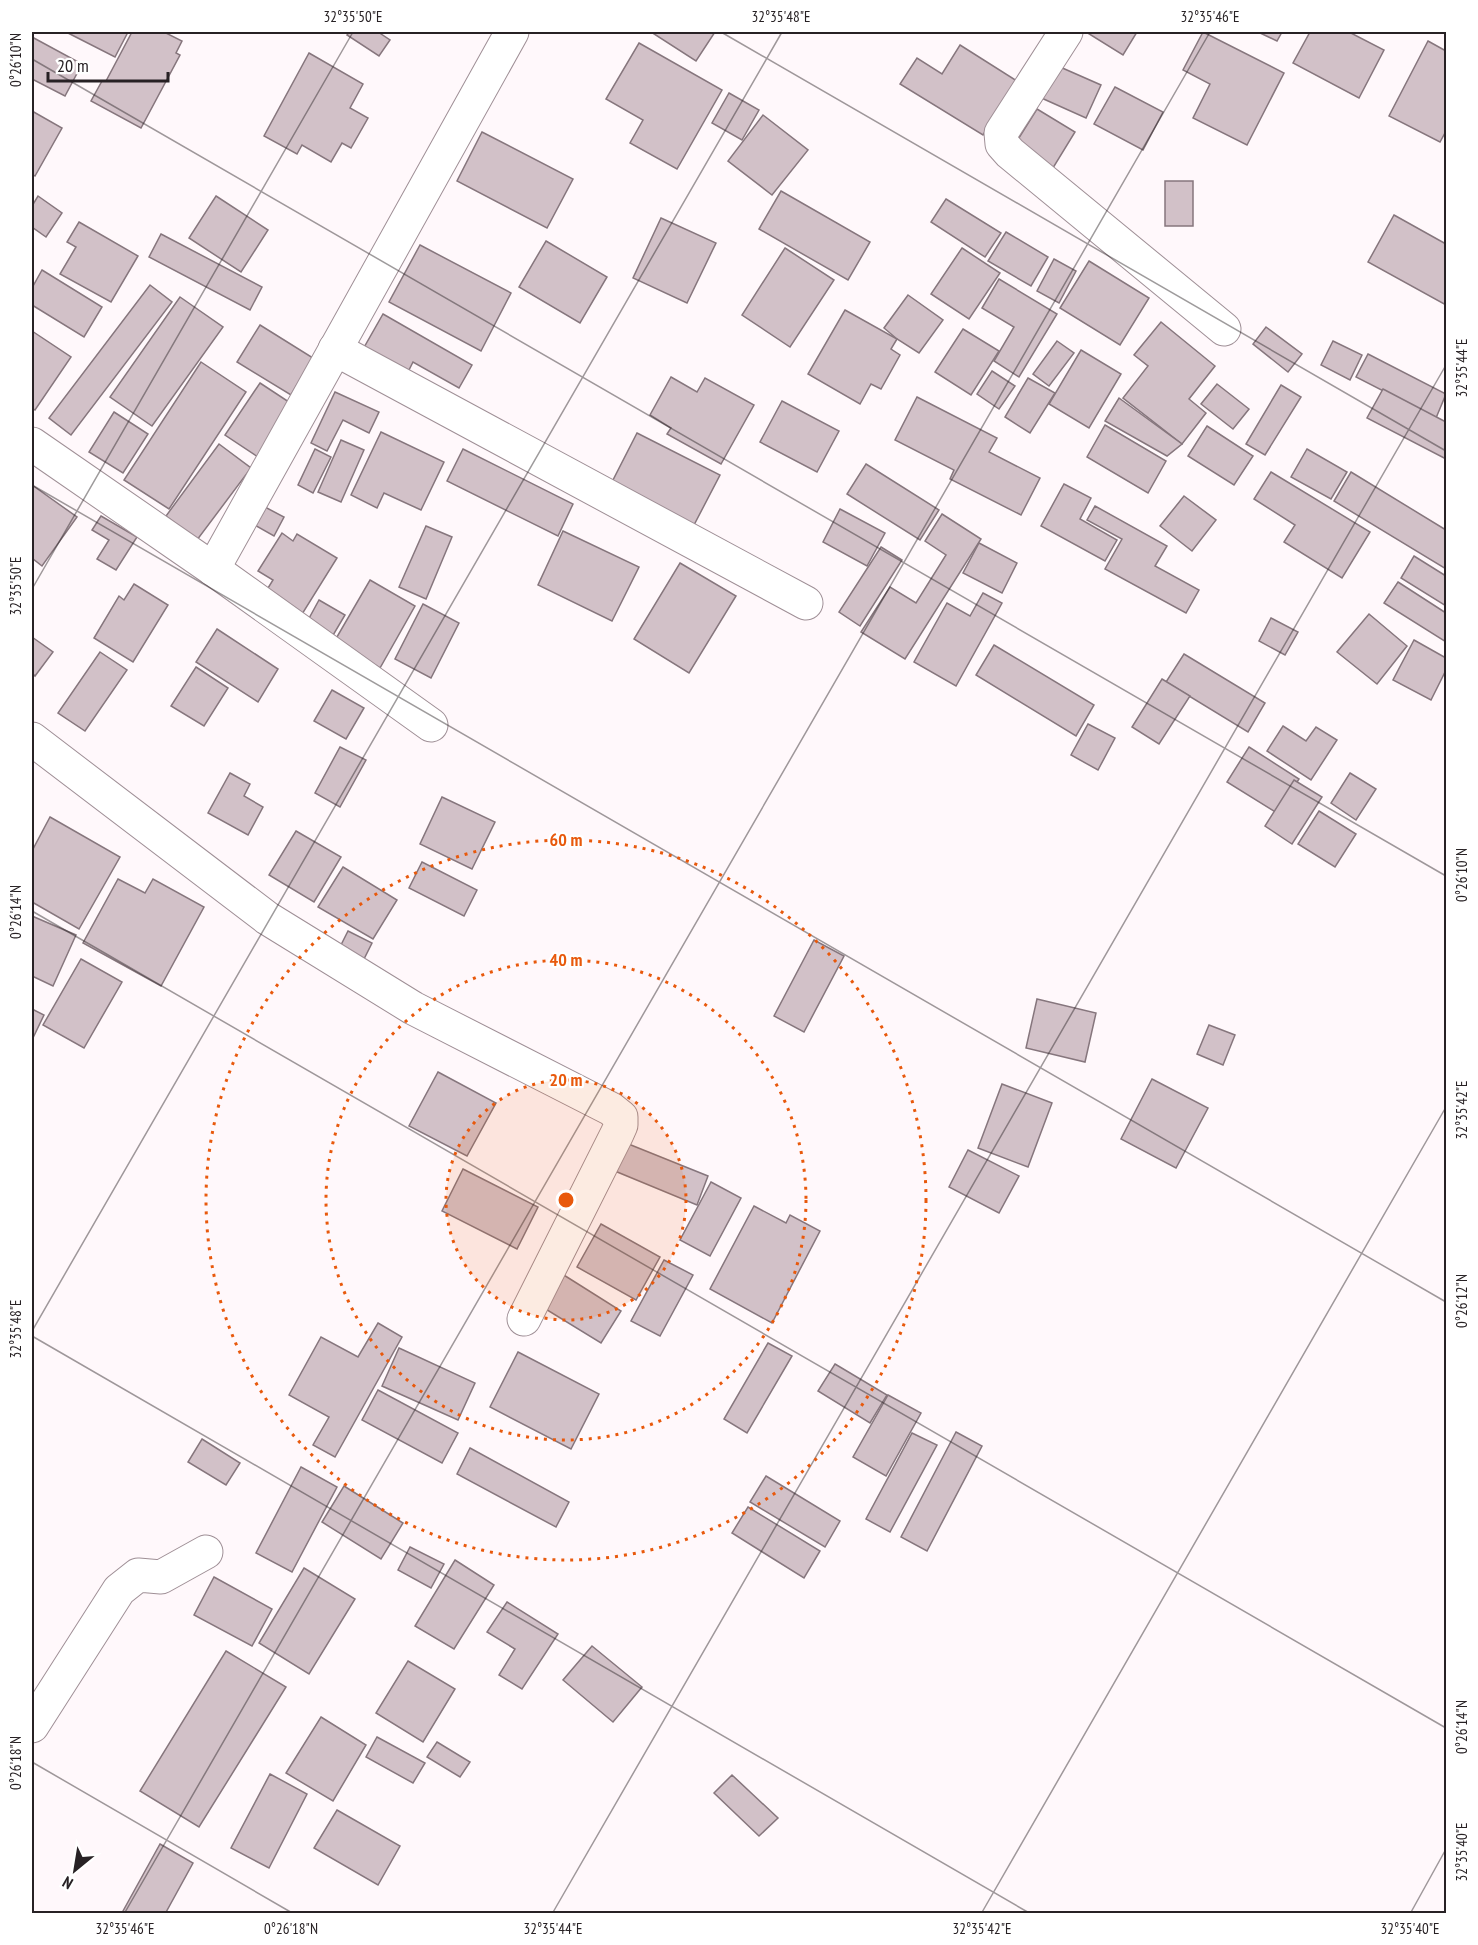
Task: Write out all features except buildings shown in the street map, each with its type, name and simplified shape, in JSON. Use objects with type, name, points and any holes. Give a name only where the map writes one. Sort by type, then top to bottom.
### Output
[{"type":"street","points":[[213,569],[512,32]]},
{"type":"street","points":[[1066,32],[1001,133],[1002,144],[1224,329]]},
{"type":"street","points":[[335,349],[806,603]]},
{"type":"street","points":[[32,444],[213,569],[431,725]]},
{"type":"street","points":[[32,739],[267,918],[413,1008],[611,1109],[621,1117],[621,1125],[617,1134],[524,1319]]},
{"type":"street","points":[[32,1726],[119,1590],[138,1575],[161,1577],[206,1552]]}]
